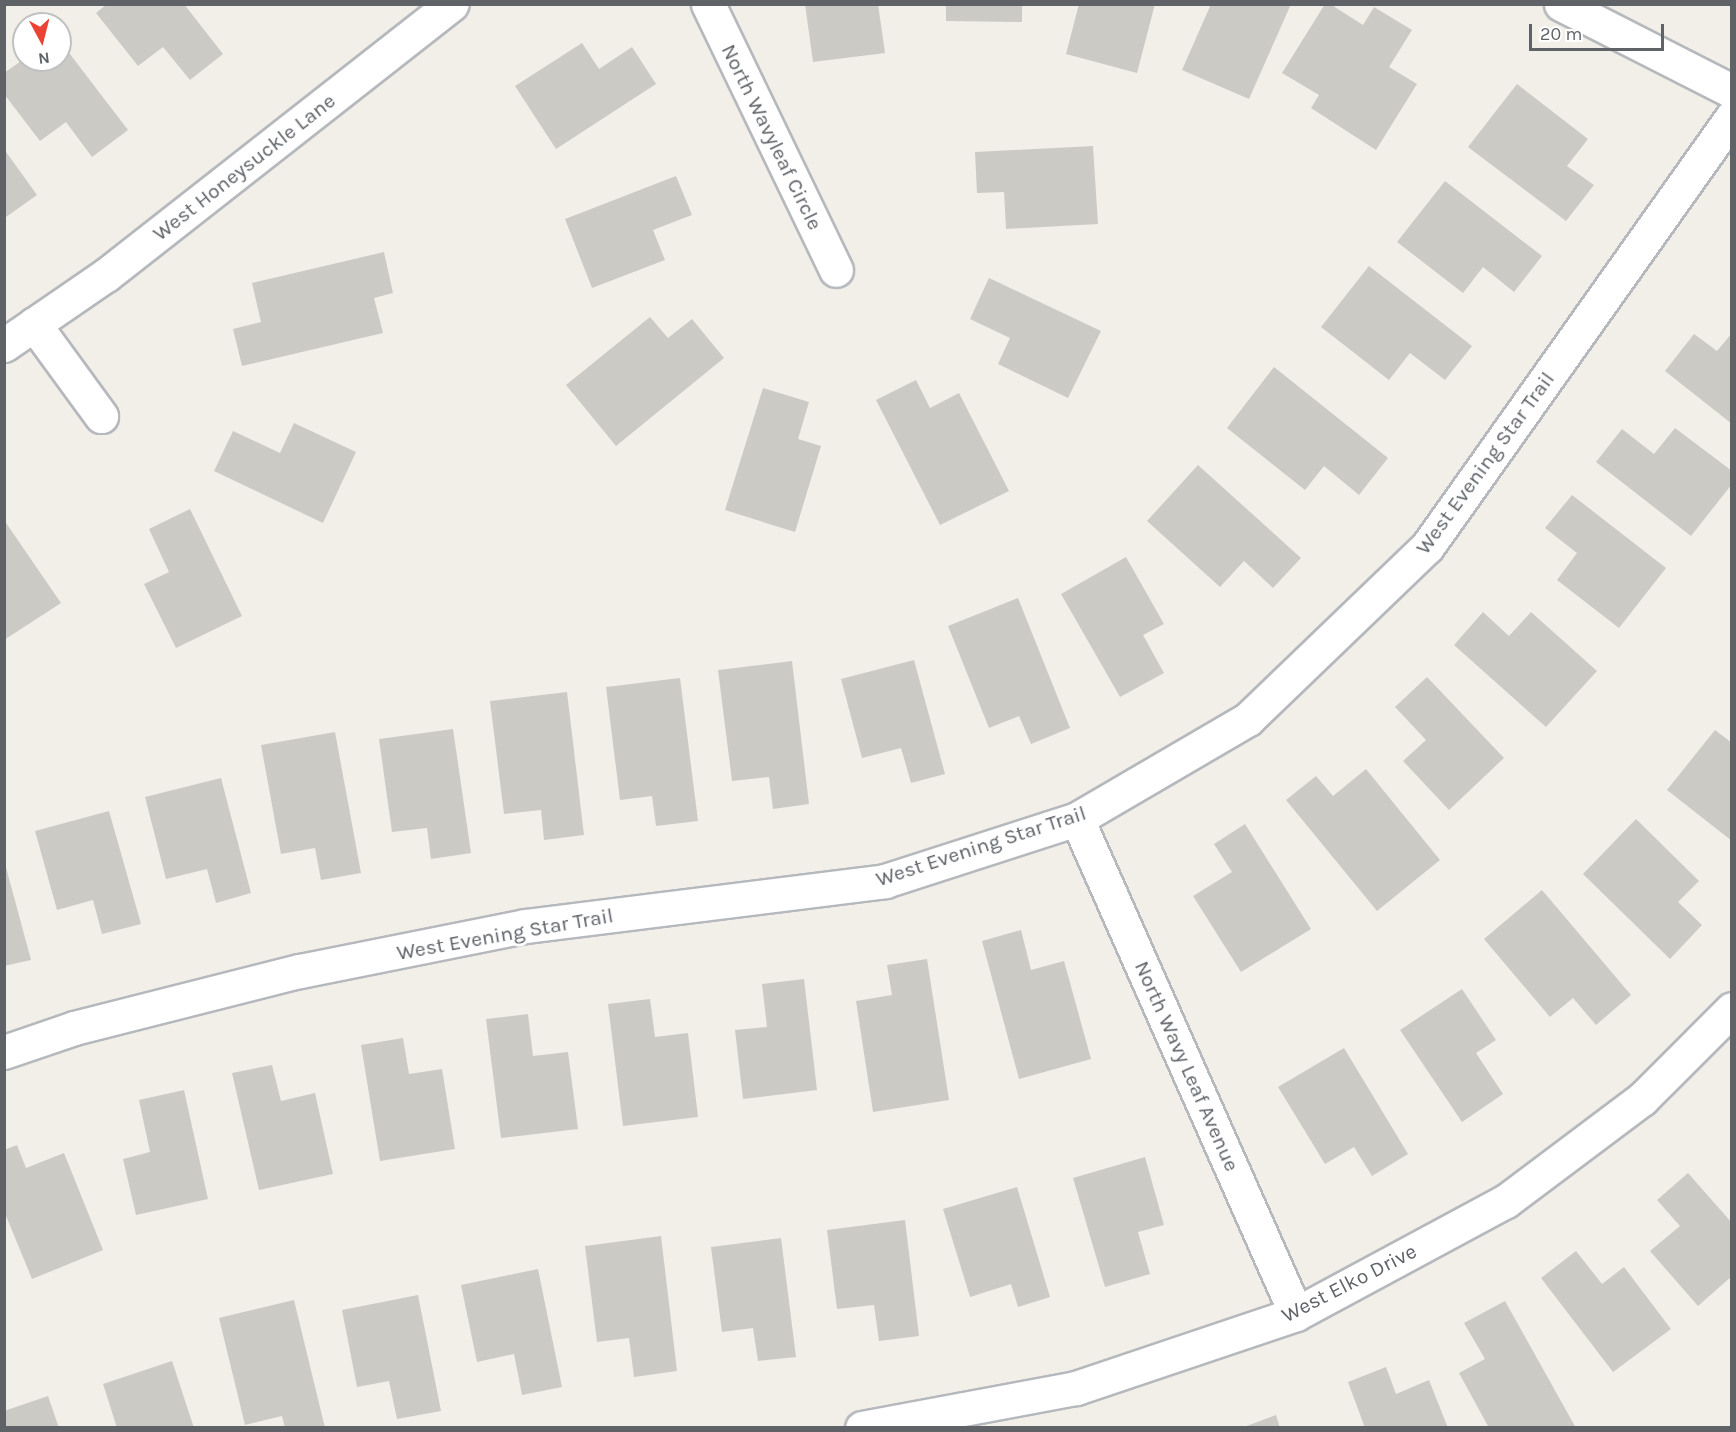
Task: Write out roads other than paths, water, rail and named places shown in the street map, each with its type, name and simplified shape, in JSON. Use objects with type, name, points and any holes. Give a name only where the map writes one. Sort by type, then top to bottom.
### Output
[{"type":"street","name":"West Honeysuckle Lane","points":[[4,345],[106,274],[451,4]]},
{"type":"street","name":"North Wavyleaf Circle","points":[[708,4],[836,270]]},
{"type":"street","points":[[1561,4],[1731,91]]},
{"type":"street","name":"West Evening Star Trail","points":[[4,1052],[74,1028],[300,971],[525,926],[885,881],[1077,819],[1248,719],[1427,548],[1731,117]]},
{"type":"street","points":[[34,324],[101,416]]},
{"type":"street","name":"North Wavy Leaf Avenue","points":[[1077,819],[1296,1314]]},
{"type":"street","name":"West Elko Drive","points":[[862,1428],[1076,1388],[1296,1314],[1506,1202],[1642,1099],[1731,1009]]}]
